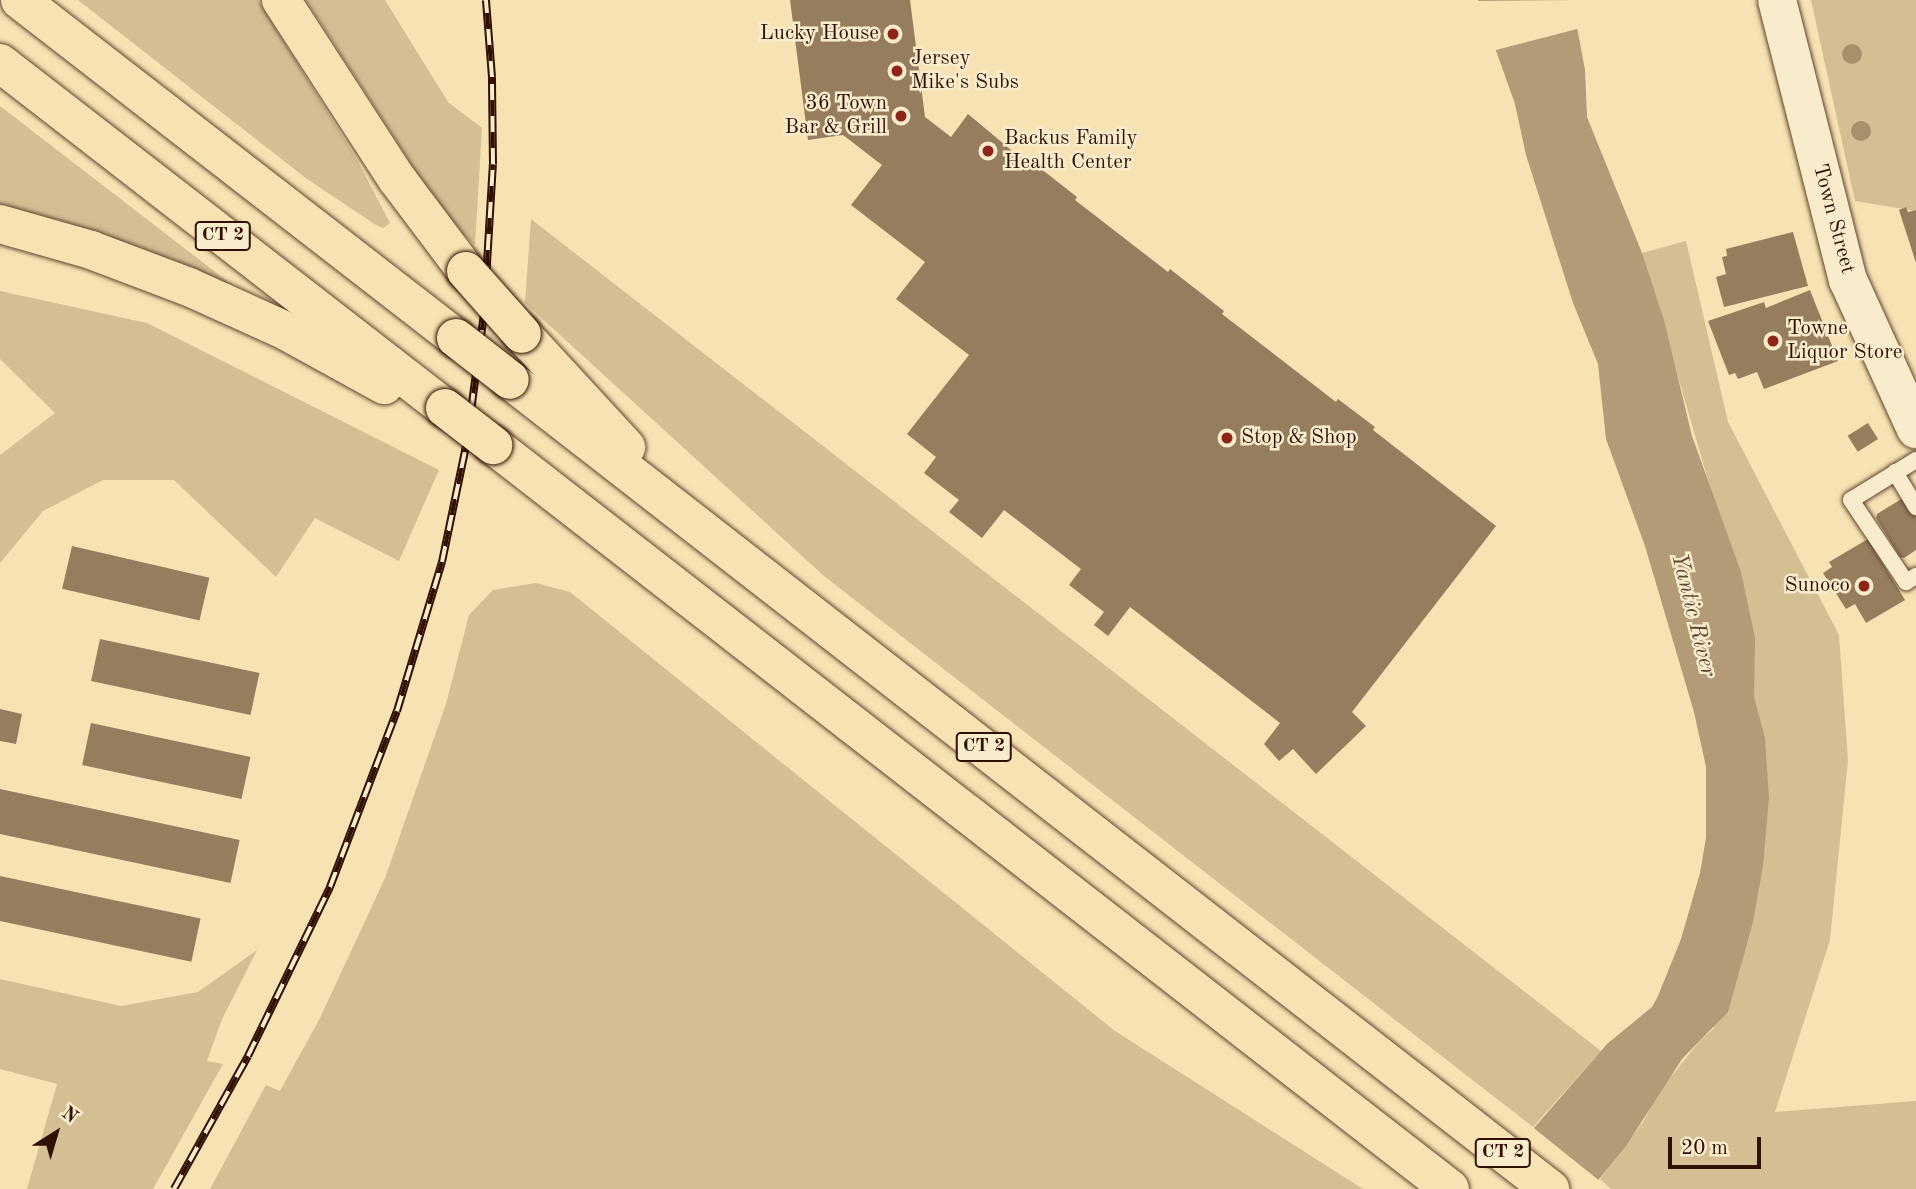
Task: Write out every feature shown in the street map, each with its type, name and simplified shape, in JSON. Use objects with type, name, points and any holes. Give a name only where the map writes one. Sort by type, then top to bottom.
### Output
[{"type":"highway","name":"CT 2","points":[[20,0],[1550,1189]]},
{"type":"highway","points":[[281,0],[397,179],[466,271],[652,473],[740,558]]},
{"type":"highway","name":"CT 2","points":[[0,63],[444,414],[568,502],[1450,1189]]},
{"type":"highway","points":[[0,224],[111,256],[214,298],[315,346],[444,414]]},
{"type":"main road","name":"Town Street","points":[[1777,0],[1848,281],[1916,429]]},
{"type":"lane","points":[[1916,460],[1851,500],[1906,582],[1916,576]]},
{"type":"lane","points":[[1895,472],[1916,508]]},
{"type":"shaded area","points":[[78,0],[258,0],[356,158],[390,223],[383,228],[376,225],[307,179]]},
{"type":"shaded area","points":[[306,0],[385,0],[448,102],[482,128],[475,245],[449,223]]},
{"type":"shaded area","points":[[1811,0],[1916,0],[1916,211],[1855,201]]},
{"type":"shaded area","points":[[0,106],[227,281],[230,288],[0,208]]},
{"type":"shaded area","points":[[531,219],[1601,1051],[1533,1127],[824,576],[525,303]]},
{"type":"shaded area","points":[[1686,241],[1728,422],[1839,635],[1848,760],[1830,940],[1775,1112],[1916,1101],[1916,1189],[1611,1189],[1600,1179],[1643,1122],[1660,1090],[1699,1042],[1714,1028],[1754,697],[1741,572],[1717,511],[1642,253]]},
{"type":"shaded area","points":[[0,291],[147,323],[439,470],[399,561],[315,518],[276,577],[174,480],[103,480],[43,511],[0,563],[0,455],[55,413],[0,359]]},
{"type":"shaded area","points":[[536,583],[570,592],[1115,1031],[1363,1189],[210,1189],[266,1085],[280,1091],[320,1018],[385,878],[446,704],[469,615],[493,590]]},
{"type":"shaded area","points":[[257,950],[222,1019],[207,1061],[223,1064],[153,1189],[27,1189],[57,1084],[0,1069],[0,979],[121,1006],[198,992]]},
{"type":"water","name":"Yantic River","points":[[1478,0],[1572,0],[1585,70],[1587,117],[1642,253],[1664,320],[1692,436],[1741,572],[1755,638],[1754,697],[1765,738],[1769,798],[1763,866],[1753,922],[1728,1012],[1682,1059],[1626,1146],[1591,1189],[1487,1182],[1607,1044],[1652,1007],[1658,996],[1681,939],[1700,873],[1706,838],[1706,767],[1694,712],[1645,546],[1606,439],[1598,364],[1573,303],[1526,155],[1515,104]]},
{"type":"pier","points":[[1575,0],[1581,28],[1492,51],[1475,1]]},
{"type":"pier","points":[[1530,1125],[1601,1182],[1596,1189],[1478,1189]]},
{"type":"building","points":[[790,0],[910,0],[925,117],[951,137],[968,114],[1028,164],[1031,161],[1077,197],[1075,200],[1168,272],[1170,269],[1224,311],[1222,314],[1336,402],[1338,399],[1375,427],[1373,430],[1496,526],[1352,712],[1366,726],[1316,774],[1293,749],[1279,761],[1264,744],[1280,723],[1130,607],[1108,636],[1094,625],[1104,612],[1069,585],[1081,569],[1004,510],[982,538],[949,512],[959,500],[924,473],[936,457],[907,434],[969,355],[896,299],[925,262],[851,205],[882,165],[843,135],[808,140]]},
{"type":"building","points":[[1906,207],[1908,212],[1916,210],[1916,263],[1899,210]]},
{"type":"building","points":[[1793,232],[1808,286],[1724,307],[1716,277],[1726,274],[1722,257],[1727,256],[1726,249]]},
{"type":"building","name":"Towne Liquor Store","points":[[1810,290],[1838,361],[1764,389],[1757,372],[1738,379],[1735,373],[1729,375],[1708,321],[1764,302],[1766,308]]},
{"type":"building","points":[[1868,423],[1878,439],[1858,452],[1848,436]]},
{"type":"building","name":"Sunoco","points":[[1903,498],[1916,516],[1916,550],[1904,558],[1900,557],[1876,518],[1877,514]]},
{"type":"building","name":"Sunoco","points":[[1868,539],[1905,600],[1866,623],[1855,604],[1846,609],[1823,573],[1832,567],[1829,562]]},
{"type":"building","points":[[72,546],[209,578],[199,621],[62,589]]},
{"type":"building","points":[[100,639],[259,673],[250,715],[91,681]]},
{"type":"building","points":[[0,709],[22,714],[16,744],[0,741]]},
{"type":"building","points":[[91,723],[250,757],[241,799],[82,765]]},
{"type":"building","points":[[0,789],[240,840],[230,883],[0,834]]},
{"type":"building","points":[[0,876],[201,919],[191,962],[0,921]]},
{"type":"railway","points":[[174,1189],[248,1056],[330,887],[397,711],[442,562],[467,441],[484,314],[493,164],[492,77],[486,0]]},
{"type":"place","name":"Lucky House","points":[[893,34]]},
{"type":"place","name":"Jersey Mike's Subs","points":[[897,71]]},
{"type":"place","name":"36 Town Bar & Grill","points":[[901,116]]},
{"type":"place","name":"Backus Family Health Center","points":[[988,151]]},
{"type":"place","name":"Towne Liquor Store","points":[[1773,341]]},
{"type":"place","name":"Stop & Shop","points":[[1227,438]]},
{"type":"place","name":"Sunoco","points":[[1864,586]]}]
